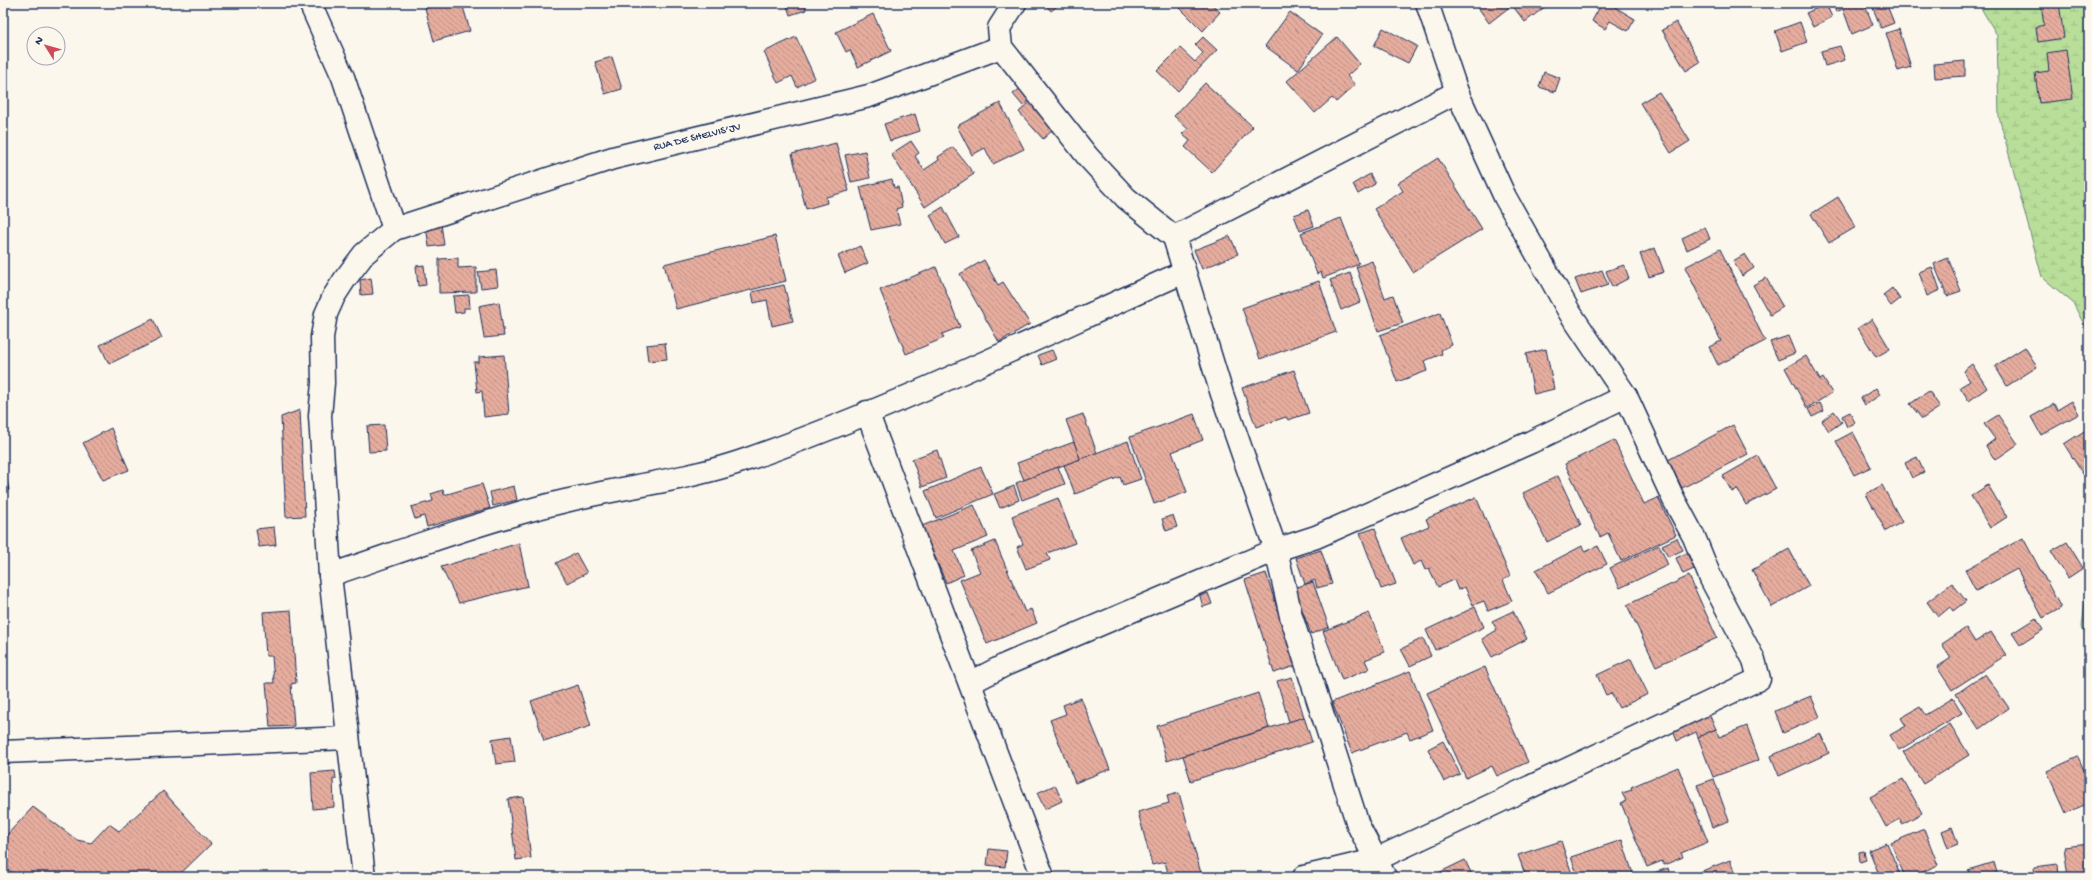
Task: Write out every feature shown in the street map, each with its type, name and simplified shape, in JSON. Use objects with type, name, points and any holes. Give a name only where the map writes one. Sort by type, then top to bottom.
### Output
[{"type":"street","points":[[310,3],[342,77],[394,229],[364,254],[341,285],[326,314],[322,337],[324,383],[320,416],[330,575],[364,877]]},
{"type":"street","points":[[1015,3],[999,28],[1001,46],[1088,157],[1126,198],[1174,237],[1222,394],[1276,550],[1291,616],[1316,697],[1358,825],[1380,868]]},
{"type":"street","points":[[1304,877],[1380,868],[1759,679],[1754,660],[1711,579],[1694,537],[1673,498],[1626,396],[1570,312],[1505,197],[1457,92],[1427,3]]},
{"type":"street","name":"RUA DE SHELVIS’JV","points":[[394,229],[613,158],[869,96],[1001,46]]},
{"type":"street","points":[[1174,237],[1457,92]]},
{"type":"street","points":[[330,575],[485,523],[566,501],[670,480],[745,460],[829,429],[1184,272]]},
{"type":"street","points":[[970,683],[1007,664],[1276,550],[1316,537],[1420,492],[1531,442],[1626,396]]},
{"type":"street","points":[[867,412],[1043,877]]},
{"type":"street","points":[[3,752],[348,738]]},
{"type":"green space","points":[[1978,3],[2089,3],[2089,334],[2073,303],[2042,277],[1999,117],[1997,35]]},
{"type":"green space","points":[[2089,599],[2089,640],[2082,627],[2085,601]]},
{"type":"building","points":[[442,3],[462,3],[470,31],[434,41],[425,8]]},
{"type":"building","points":[[786,3],[804,3],[806,10],[790,15]]},
{"type":"building","points":[[1044,3],[1061,3],[1051,11]]},
{"type":"building","points":[[1175,3],[1200,3],[1204,7],[1207,3],[1211,3],[1220,12],[1203,31]]},
{"type":"building","points":[[1475,3],[1544,3],[1546,6],[1525,22],[1512,5],[1489,23]]},
{"type":"building","points":[[1602,3],[1608,3],[1635,19],[1628,31],[1610,21],[1605,29],[1592,21]]},
{"type":"building","points":[[1764,3],[1783,3],[1765,7]]},
{"type":"building","points":[[1832,3],[1864,3],[1873,25],[1852,34],[1843,9],[1836,12]]},
{"type":"building","points":[[1871,3],[1886,3],[1894,23],[1881,28]]},
{"type":"building","points":[[2059,3],[2064,38],[2038,42],[2036,27],[2044,25],[2041,4]]},
{"type":"building","points":[[1826,4],[1832,17],[1813,27],[1806,13]]},
{"type":"building","points":[[1290,12],[1322,35],[1298,70],[1265,46]]},
{"type":"building","points":[[873,14],[891,51],[858,67],[850,50],[846,52],[836,32]]},
{"type":"building","points":[[1676,22],[1700,62],[1686,71],[1662,30]]},
{"type":"building","points":[[1800,22],[1807,42],[1782,51],[1775,31]]},
{"type":"building","points":[[1383,28],[1417,46],[1408,63],[1374,46]]},
{"type":"building","points":[[1899,29],[1911,67],[1898,71],[1886,33]]},
{"type":"building","points":[[796,37],[815,78],[797,87],[792,76],[778,83],[764,52]]},
{"type":"building","points":[[1203,37],[1217,50],[1178,91],[1157,71],[1180,48],[1195,62],[1203,53],[1195,45]]},
{"type":"building","points":[[1337,37],[1360,64],[1347,76],[1355,85],[1336,102],[1332,98],[1315,113],[1287,81]]},
{"type":"building","points":[[1840,46],[1845,60],[1825,66],[1821,51]]},
{"type":"building","points":[[2066,50],[2073,99],[2039,103],[2035,73],[2049,71],[2047,53]]},
{"type":"building","points":[[612,57],[622,89],[605,94],[595,62]]},
{"type":"building","points":[[1965,61],[1965,76],[1935,78],[1934,64]]},
{"type":"building","points":[[1544,72],[1560,78],[1555,92],[1539,87]]},
{"type":"building","points":[[1205,83],[1253,127],[1212,172],[1185,147],[1190,141],[1182,134],[1188,129],[1174,116]]},
{"type":"building","points":[[1022,87],[1032,98],[1023,106],[1013,94]]},
{"type":"building","points":[[1659,92],[1690,141],[1671,153],[1640,103]]},
{"type":"building","points":[[1032,100],[1056,127],[1043,139],[1019,112]]},
{"type":"building","points":[[1000,103],[1024,149],[993,164],[985,148],[972,155],[957,126]]},
{"type":"building","points":[[915,114],[920,131],[890,141],[884,124]]},
{"type":"building","points":[[911,141],[919,153],[915,156],[924,170],[939,160],[938,157],[953,147],[974,174],[925,207],[891,154]]},
{"type":"building","points":[[836,143],[849,191],[826,197],[827,203],[806,209],[792,154]]},
{"type":"building","points":[[865,151],[870,178],[851,182],[845,155]]},
{"type":"building","points":[[1438,158],[1482,229],[1413,272],[1374,209],[1403,191],[1398,183]]},
{"type":"building","points":[[1370,174],[1375,184],[1358,194],[1353,184]]},
{"type":"building","points":[[892,179],[894,188],[898,187],[902,207],[896,209],[900,224],[871,230],[860,187]]},
{"type":"building","points":[[1838,197],[1856,227],[1829,243],[1811,214]]},
{"type":"building","points":[[943,207],[959,237],[945,244],[930,215]]},
{"type":"building","points":[[1308,210],[1314,226],[1300,231],[1294,215]]},
{"type":"building","points":[[1341,218],[1359,264],[1323,278],[1321,272],[1317,274],[1301,233]]},
{"type":"building","points":[[441,224],[444,245],[429,247],[426,226]]},
{"type":"building","points":[[1705,227],[1710,239],[1687,250],[1682,238]]},
{"type":"building","points":[[775,236],[786,281],[676,309],[664,264]]},
{"type":"building","points":[[1230,236],[1238,254],[1202,269],[1194,250]]},
{"type":"building","points":[[860,246],[868,263],[845,273],[838,256]]},
{"type":"building","points":[[1655,248],[1664,272],[1649,277],[1640,254]]},
{"type":"building","points":[[1720,249],[1765,341],[1718,365],[1709,347],[1721,341],[1685,267]]},
{"type":"building","points":[[1745,254],[1754,268],[1742,276],[1733,261]]},
{"type":"building","points":[[458,258],[458,268],[476,267],[476,292],[439,293],[439,259]]},
{"type":"building","points":[[1948,258],[1961,291],[1947,296],[1934,264]]},
{"type":"building","points":[[984,260],[998,285],[1003,282],[1030,324],[999,342],[960,274]]},
{"type":"building","points":[[1372,261],[1385,298],[1393,295],[1403,323],[1378,331],[1356,267]]},
{"type":"building","points":[[424,265],[426,285],[418,286],[416,266]]},
{"type":"building","points":[[1624,265],[1629,278],[1612,287],[1606,271]]},
{"type":"building","points":[[936,267],[960,327],[942,334],[944,338],[906,354],[880,290]]},
{"type":"building","points":[[1932,267],[1940,290],[1927,296],[1919,272]]},
{"type":"building","points":[[496,270],[498,286],[481,288],[478,272]]},
{"type":"building","points":[[1602,270],[1608,285],[1581,294],[1575,279]]},
{"type":"building","points":[[1350,273],[1360,302],[1341,310],[1330,280]]},
{"type":"building","points":[[371,278],[373,294],[361,295],[360,280]]},
{"type":"building","points":[[1766,278],[1783,307],[1770,315],[1753,285]]},
{"type":"building","points":[[1319,281],[1336,332],[1260,359],[1242,308]]},
{"type":"building","points":[[784,285],[793,321],[772,326],[767,300],[754,303],[752,292]]},
{"type":"building","points":[[1892,288],[1900,299],[1891,306],[1883,295]]},
{"type":"building","points":[[469,295],[470,308],[464,308],[464,312],[455,313],[453,296]]},
{"type":"building","points":[[499,302],[504,336],[484,338],[479,306]]},
{"type":"building","points":[[1440,313],[1452,345],[1441,350],[1442,354],[1424,361],[1427,371],[1397,382],[1380,335]]},
{"type":"building","points":[[153,319],[162,338],[109,364],[100,345]]},
{"type":"building","points":[[1872,319],[1890,349],[1876,357],[1858,328]]},
{"type":"building","points":[[1788,336],[1795,353],[1778,360],[1770,342]]},
{"type":"building","points":[[665,343],[667,359],[648,361],[646,345]]},
{"type":"building","points":[[2025,347],[2037,367],[2007,386],[1995,366]]},
{"type":"building","points":[[1546,349],[1554,389],[1534,394],[1526,354]]},
{"type":"building","points":[[1052,350],[1056,359],[1042,365],[1038,355]]},
{"type":"building","points":[[504,355],[509,414],[484,417],[482,391],[477,392],[474,362],[479,362],[479,357]]},
{"type":"building","points":[[1806,356],[1820,380],[1823,378],[1832,393],[1807,408],[1785,368]]},
{"type":"building","points":[[1972,364],[1987,388],[1969,401],[1960,387],[1970,381],[1963,371]]},
{"type":"building","points":[[1294,370],[1309,413],[1288,420],[1286,417],[1256,427],[1242,388]]},
{"type":"building","points":[[1876,388],[1880,395],[1865,405],[1861,398]]},
{"type":"building","points":[[1929,391],[1940,407],[1922,419],[1910,404]]},
{"type":"building","points":[[2072,401],[2079,414],[2041,435],[2031,417],[2054,404],[2057,410]]},
{"type":"building","points":[[1820,403],[1824,411],[1812,417],[1808,409]]},
{"type":"building","points":[[300,410],[305,516],[286,517],[281,417]]},
{"type":"building","points":[[1834,411],[1842,422],[1829,431],[1822,421]]},
{"type":"building","points":[[1850,412],[1855,423],[1847,427],[1842,416]]},
{"type":"building","points":[[1083,414],[1097,453],[1080,459],[1066,420]]},
{"type":"building","points":[[1194,414],[1203,440],[1172,452],[1187,492],[1154,504],[1130,437]]},
{"type":"building","points":[[1998,415],[2018,444],[1995,460],[1986,446],[1995,439],[1984,424]]},
{"type":"building","points":[[384,425],[386,451],[369,452],[367,426]]},
{"type":"building","points":[[1733,425],[1748,454],[1682,488],[1668,460]]},
{"type":"building","points":[[111,428],[129,470],[103,480],[83,443]]},
{"type":"building","points":[[2089,428],[2089,481],[2088,482],[2064,444]]},
{"type":"building","points":[[1853,432],[1871,467],[1854,475],[1836,441]]},
{"type":"building","points":[[1614,440],[1644,504],[1658,498],[1676,535],[1621,561],[1608,533],[1600,537],[1565,464]]},
{"type":"building","points":[[1128,441],[1141,479],[1123,485],[1120,477],[1075,494],[1064,465]]},
{"type":"building","points":[[1074,442],[1080,459],[1024,480],[1017,463]]},
{"type":"building","points":[[937,450],[946,478],[922,487],[912,459]]},
{"type":"building","points":[[1758,456],[1776,489],[1746,505],[1737,489],[1732,492],[1723,476]]},
{"type":"building","points":[[1917,457],[1924,472],[1912,478],[1905,463]]},
{"type":"building","points":[[981,467],[993,494],[936,518],[925,491]]},
{"type":"building","points":[[1058,467],[1065,484],[1022,500],[1016,483]]},
{"type":"building","points":[[1558,476],[1581,525],[1547,542],[1523,493]]},
{"type":"building","points":[[7,480],[9,490],[3,492],[3,481]]},
{"type":"building","points":[[482,484],[490,508],[427,527],[424,516],[415,519],[411,507],[433,501],[431,494],[443,490],[444,495]]},
{"type":"building","points":[[1882,485],[1902,522],[1886,531],[1866,494]]},
{"type":"building","points":[[1988,485],[2007,517],[1990,528],[1971,496]]},
{"type":"building","points":[[514,486],[517,500],[493,506],[490,492]]},
{"type":"building","points":[[1014,486],[1019,500],[1000,508],[994,494]]},
{"type":"building","points":[[1476,497],[1510,576],[1503,580],[1512,601],[1488,611],[1484,601],[1473,605],[1465,587],[1458,590],[1454,580],[1438,587],[1429,568],[1425,570],[1421,561],[1413,565],[1401,538],[1429,526],[1426,519]]},
{"type":"building","points":[[1058,498],[1075,543],[1047,553],[1050,560],[1026,569],[1017,547],[1023,544],[1012,516]]},
{"type":"building","points":[[974,505],[988,537],[954,551],[964,575],[946,583],[922,526]]},
{"type":"building","points":[[1173,515],[1177,527],[1166,531],[1162,519]]},
{"type":"building","points":[[274,527],[276,545],[259,547],[256,529]]},
{"type":"building","points":[[1375,528],[1396,584],[1381,589],[1360,533]]},
{"type":"building","points":[[1677,538],[1683,550],[1668,557],[1662,545]]},
{"type":"building","points":[[2023,538],[2061,608],[2043,618],[2017,569],[1976,591],[1965,570]]},
{"type":"building","points":[[995,541],[1025,612],[1031,609],[1037,623],[987,644],[960,580],[980,572],[971,551]]},
{"type":"building","points":[[2067,542],[2083,568],[2068,578],[2051,551]]},
{"type":"building","points":[[519,543],[528,586],[459,603],[441,567]]},
{"type":"building","points":[[1659,545],[1668,565],[1620,588],[1610,568]]},
{"type":"building","points":[[1582,546],[1585,552],[1598,546],[1607,564],[1548,593],[1536,570]]},
{"type":"building","points":[[1789,549],[1809,586],[1772,607],[1752,570]]},
{"type":"building","points":[[1321,550],[1332,584],[1317,588],[1315,580],[1305,584],[1296,558]]},
{"type":"building","points":[[576,553],[587,573],[567,583],[556,563]]},
{"type":"building","points":[[1687,553],[1694,569],[1683,574],[1676,558]]},
{"type":"building","points":[[1266,573],[1295,666],[1274,673],[1245,580]]},
{"type":"building","points":[[1689,576],[1717,638],[1656,666],[1627,605]]},
{"type":"building","points":[[1313,582],[1329,627],[1311,634],[1294,588]]},
{"type":"building","points":[[1952,583],[1966,601],[1953,611],[1950,607],[1938,617],[1927,602]]},
{"type":"building","points":[[1208,593],[1212,604],[1203,607],[1200,596]]},
{"type":"building","points":[[1475,607],[1484,627],[1435,650],[1426,630]]},
{"type":"building","points":[[291,610],[296,683],[291,684],[294,726],[270,727],[266,683],[274,683],[272,656],[266,656],[263,612]]},
{"type":"building","points":[[1513,611],[1527,639],[1492,657],[1482,639],[1497,630],[1492,621]]},
{"type":"building","points":[[1369,613],[1385,652],[1365,660],[1369,669],[1342,680],[1323,631]]},
{"type":"building","points":[[2036,618],[2043,630],[2020,645],[2012,633]]},
{"type":"building","points":[[1966,628],[1975,642],[1991,632],[2006,655],[1952,690],[1937,667],[1951,658],[1942,644]]},
{"type":"building","points":[[1423,638],[1431,656],[1410,666],[1401,649]]},
{"type":"building","points":[[1631,659],[1648,694],[1619,708],[1611,693],[1606,695],[1597,675]]},
{"type":"building","points":[[1485,667],[1528,762],[1497,776],[1492,766],[1466,778],[1427,693]]},
{"type":"building","points":[[1410,671],[1433,730],[1410,739],[1407,732],[1352,753],[1332,702]]},
{"type":"building","points":[[1985,674],[2009,708],[1979,729],[1956,694]]},
{"type":"building","points":[[1292,677],[1304,717],[1289,722],[1277,681]]},
{"type":"building","points":[[578,685],[591,726],[544,741],[531,701]]},
{"type":"building","points":[[1258,693],[1269,728],[1167,761],[1157,726]]},
{"type":"building","points":[[1811,696],[1820,717],[1783,733],[1775,711]]},
{"type":"building","points":[[1081,698],[1110,769],[1075,783],[1050,720],[1066,714],[1063,705]]},
{"type":"building","points":[[1953,698],[1962,713],[1899,750],[1890,735],[1906,726],[1901,718],[1920,707],[1925,715]]},
{"type":"building","points":[[1708,712],[1716,729],[1698,737],[1696,732],[1677,741],[1672,728]]},
{"type":"building","points":[[1304,717],[1312,742],[1191,781],[1183,756]]},
{"type":"building","points":[[1950,724],[1969,755],[1923,784],[1903,752]]},
{"type":"building","points":[[1747,726],[1759,760],[1713,777],[1698,737],[1716,729],[1719,737]]},
{"type":"building","points":[[1820,733],[1829,753],[1779,776],[1771,756]]},
{"type":"building","points":[[511,736],[515,762],[496,764],[492,739]]},
{"type":"building","points":[[1443,741],[1460,774],[1444,782],[1428,749]]},
{"type":"building","points":[[2078,757],[2089,781],[2089,803],[2066,813],[2047,771]]},
{"type":"building","points":[[1678,767],[1708,842],[1681,853],[1683,857],[1664,865],[1662,861],[1647,867],[1621,803],[1626,801],[1622,793],[1632,790],[1631,787]]},
{"type":"building","points":[[335,771],[336,779],[333,779],[334,807],[313,809],[311,773]]},
{"type":"building","points":[[1714,779],[1729,821],[1712,827],[1697,785]]},
{"type":"building","points":[[1903,779],[1922,813],[1902,824],[1900,819],[1886,827],[1870,797]]},
{"type":"building","points":[[1055,785],[1062,801],[1045,809],[1037,793]]},
{"type":"building","points":[[163,791],[211,844],[177,877],[17,877],[3,865],[3,839],[33,807],[77,840],[91,843],[109,824],[119,831]]},
{"type":"building","points":[[1179,793],[1202,877],[1169,877],[1165,862],[1152,865],[1138,812],[1169,803],[1167,796]]},
{"type":"building","points":[[523,797],[531,858],[516,860],[508,799]]},
{"type":"building","points":[[1952,827],[1958,844],[1948,848],[1942,831]]},
{"type":"building","points":[[1924,829],[1938,865],[1911,877],[1905,877],[1891,843]]},
{"type":"building","points":[[1622,840],[1634,877],[1578,877],[1571,857]]},
{"type":"building","points":[[1561,841],[1573,877],[1526,877],[1518,855]]},
{"type":"building","points":[[1887,843],[1901,877],[1880,877],[1869,850]]},
{"type":"building","points":[[2089,844],[2089,877],[2068,877],[2064,847]]},
{"type":"building","points":[[989,849],[1007,851],[1005,867],[987,865]]},
{"type":"building","points":[[1864,851],[1866,860],[1860,862],[1859,852]]},
{"type":"building","points":[[1465,860],[1473,877],[1430,877]]},
{"type":"building","points":[[1730,860],[1736,876],[1734,877],[1687,877]]},
{"type":"building","points":[[1994,862],[1998,877],[1970,877],[1968,870]]},
{"type":"building","points":[[2058,864],[2059,877],[2035,877],[2034,867]]},
{"type":"building","points":[[1668,868],[1671,877],[1652,877],[1651,874]]}]
